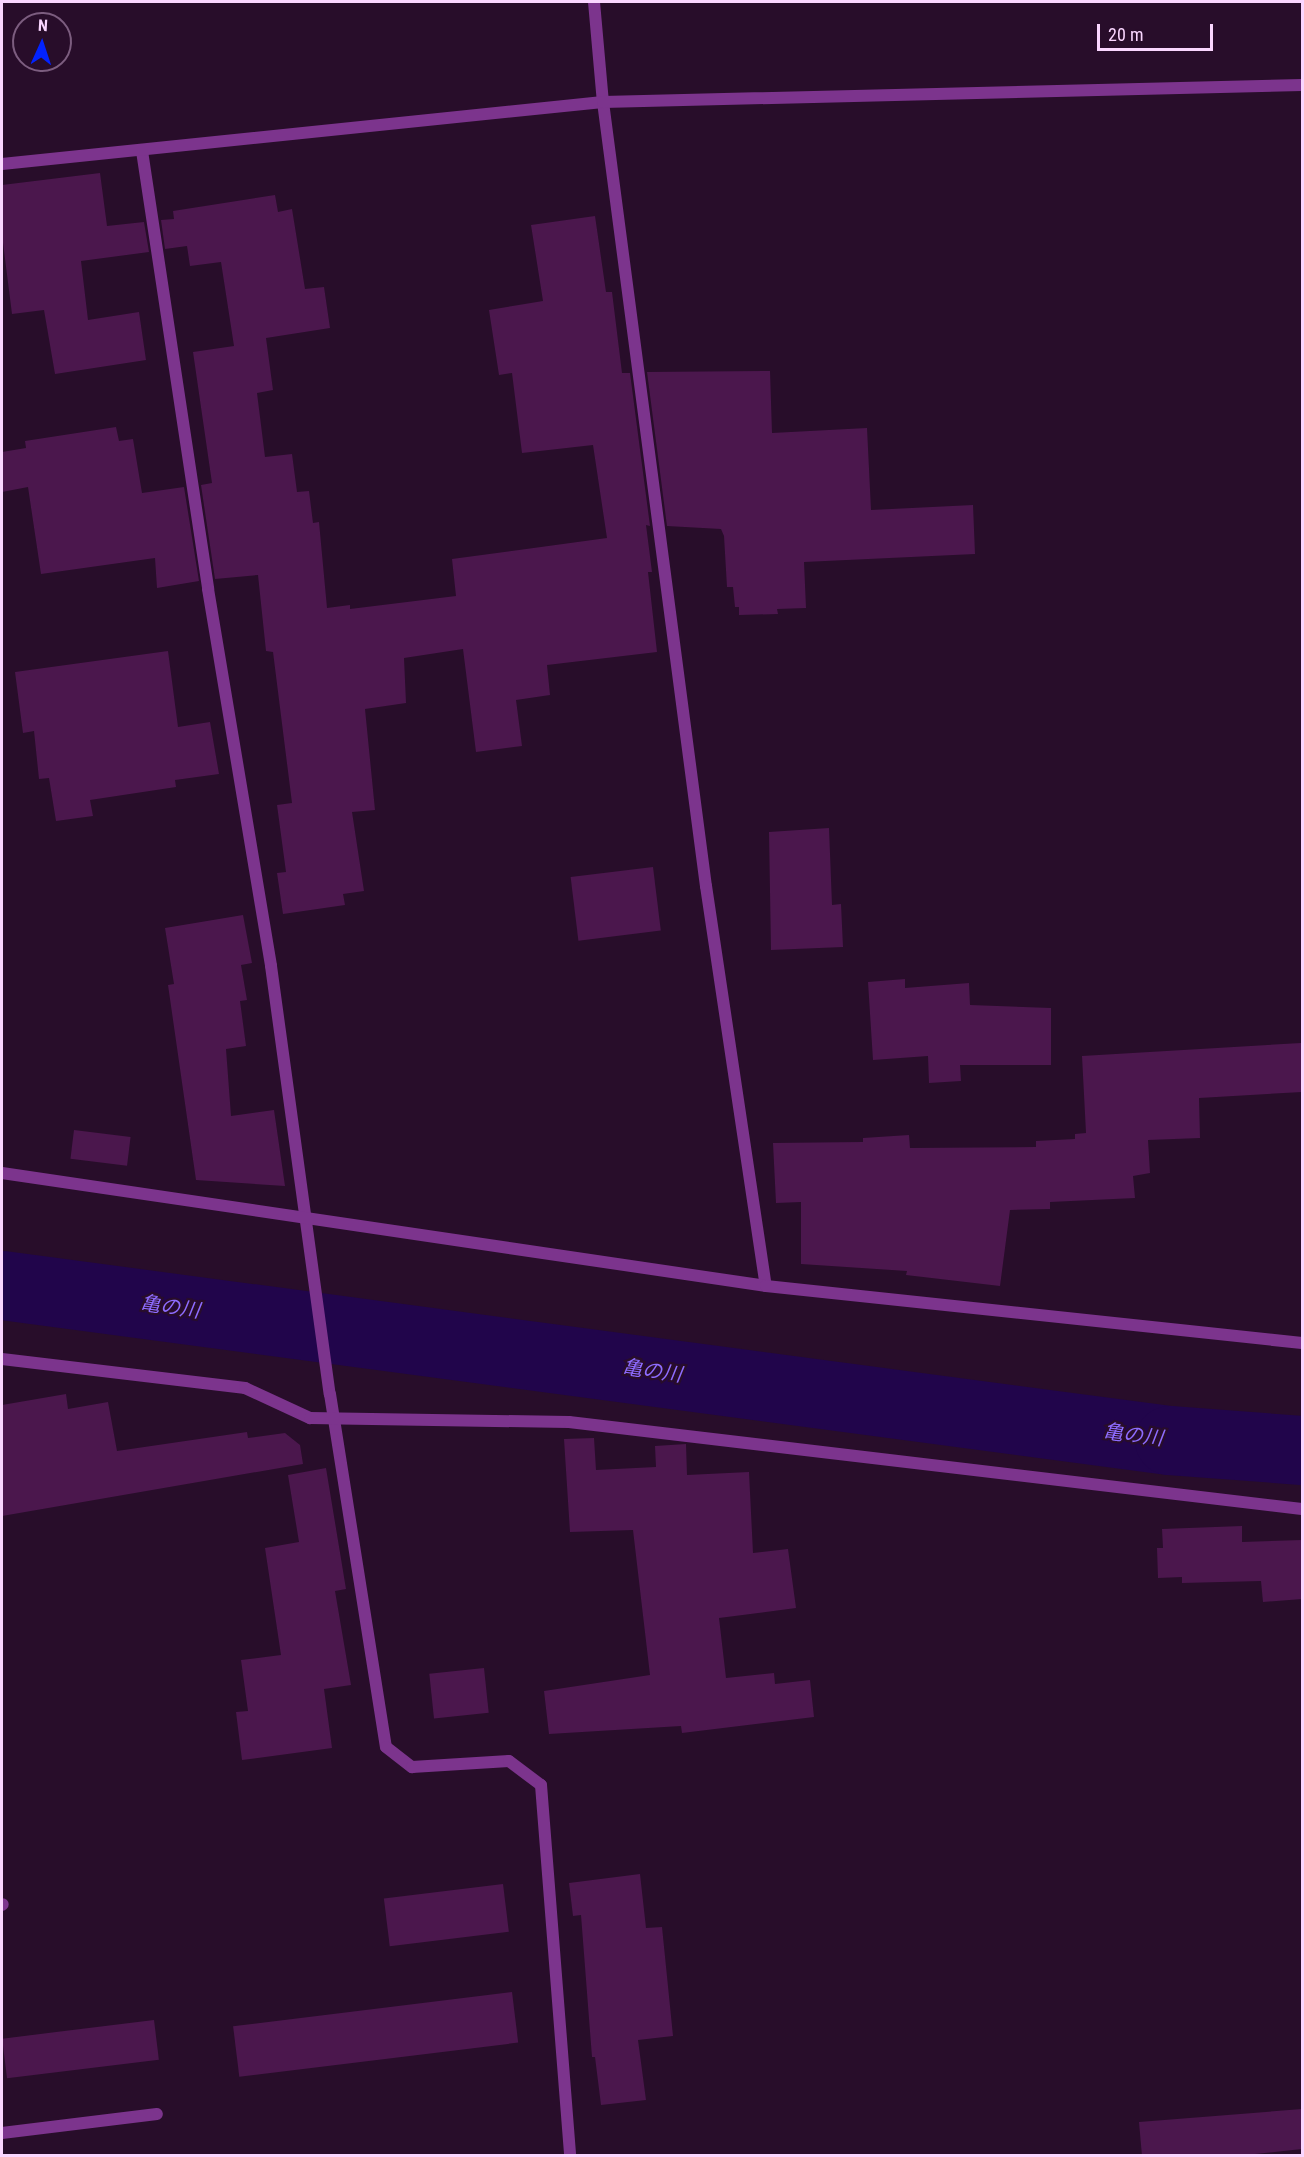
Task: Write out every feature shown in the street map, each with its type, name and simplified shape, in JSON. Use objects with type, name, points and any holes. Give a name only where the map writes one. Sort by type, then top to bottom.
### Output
[{"type":"street","points":[[594,2],[603,102],[705,886],[766,1286]]},
{"type":"street","points":[[2,164],[142,151],[477,112],[603,102],[1302,86]]},
{"type":"street","points":[[142,151],[208,589],[271,966],[330,1394],[386,1748],[412,1767],[509,1761],[541,1785],[570,2156]]},
{"type":"street","points":[[2,1173],[306,1215],[766,1286],[1302,1343]]},
{"type":"street","points":[[2,1359],[245,1388],[310,1418],[334,1421],[430,1418],[569,1422],[1302,1509]]},
{"type":"street","points":[[2,2133],[157,2114]]},
{"type":"building","points":[[100,173],[107,226],[144,222],[149,252],[81,261],[88,320],[139,312],[146,360],[55,374],[44,310],[12,314],[2,235],[2,185]]},
{"type":"building","points":[[275,195],[278,212],[292,209],[305,289],[324,287],[330,328],[266,338],[273,390],[257,393],[265,457],[292,454],[297,492],[309,491],[313,523],[319,522],[327,608],[350,605],[350,609],[456,596],[452,559],[607,538],[593,445],[522,453],[512,373],[499,375],[489,310],[543,301],[531,225],[595,216],[606,292],[612,292],[622,373],[630,373],[650,526],[646,525],[652,572],[648,572],[657,652],[547,665],[550,695],[516,700],[522,746],[476,752],[463,649],[404,658],[406,703],[365,709],[375,810],[352,812],[364,891],[343,894],[345,905],[283,914],[277,873],[286,872],[277,805],[292,803],[273,652],[266,651],[258,575],[215,579],[201,485],[212,483],[193,352],[234,346],[221,262],[190,266],[187,246],[165,249],[161,220],[174,219],[173,211]]},
{"type":"building","points":[[770,371],[772,433],[867,428],[871,510],[973,505],[975,554],[804,562],[806,608],[777,609],[778,614],[739,615],[739,607],[735,607],[733,587],[727,587],[724,536],[721,529],[667,526],[647,372]]},
{"type":"building","points":[[116,427],[119,441],[133,439],[142,493],[184,487],[199,581],[157,588],[155,558],[41,574],[28,487],[2,492],[2,452],[26,448],[25,441]]},
{"type":"building","points":[[168,651],[178,727],[210,722],[219,774],[175,780],[176,787],[90,800],[93,816],[56,821],[49,778],[39,779],[34,731],[23,733],[15,672]]},
{"type":"building","points":[[829,828],[832,905],[841,904],[843,947],[771,950],[769,832]]},
{"type":"building","points":[[653,867],[661,931],[578,941],[571,877]]},
{"type":"building","points":[[243,915],[252,963],[241,965],[247,1000],[240,1001],[246,1046],[226,1049],[231,1116],[274,1110],[285,1186],[196,1180],[168,985],[174,984],[165,928]]},
{"type":"building","points":[[905,979],[905,988],[969,983],[970,1005],[1051,1008],[1051,1065],[960,1065],[961,1081],[929,1083],[928,1056],[873,1060],[868,982]]},
{"type":"building","points":[[1301,1043],[1302,1092],[1199,1098],[1200,1138],[1148,1140],[1150,1173],[1133,1176],[1135,1198],[1050,1202],[1050,1209],[1010,1210],[1000,1286],[906,1275],[907,1271],[801,1264],[801,1202],[776,1203],[773,1143],[863,1142],[863,1138],[909,1135],[910,1148],[1036,1147],[1036,1141],[1075,1139],[1075,1134],[1086,1133],[1082,1056]]},
{"type":"building","points":[[74,1130],[131,1137],[127,1166],[70,1159]]},
{"type":"building","points":[[66,1394],[68,1409],[108,1402],[117,1451],[247,1432],[248,1438],[285,1433],[300,1445],[303,1464],[2,1516],[2,1405]]},
{"type":"building","points":[[594,1438],[596,1470],[656,1467],[655,1446],[686,1444],[687,1475],[749,1472],[753,1553],[788,1549],[796,1608],[719,1618],[726,1678],[774,1673],[775,1684],[810,1680],[814,1717],[682,1733],[681,1726],[549,1734],[544,1691],[650,1675],[633,1530],[570,1532],[564,1439]]},
{"type":"building","points":[[326,1468],[346,1589],[335,1591],[351,1685],[324,1689],[332,1748],[242,1760],[236,1712],[248,1711],[241,1660],[281,1655],[265,1548],[299,1542],[288,1475]]},
{"type":"building","points":[[1242,1526],[1242,1542],[1302,1540],[1302,1599],[1263,1602],[1261,1581],[1182,1583],[1182,1577],[1158,1578],[1157,1548],[1163,1548],[1162,1529]]},
{"type":"building","points":[[484,1668],[489,1713],[434,1719],[429,1674]]},
{"type":"building","points":[[640,1874],[646,1928],[662,1927],[673,2036],[638,2040],[646,2100],[601,2105],[595,2057],[592,2057],[581,1915],[573,1916],[569,1883]]},
{"type":"building","points":[[503,1884],[509,1932],[390,1946],[384,1899]]},
{"type":"building","points":[[512,1992],[518,2043],[239,2077],[233,2026]]},
{"type":"building","points":[[154,2020],[159,2060],[7,2078],[2,2039]]},
{"type":"building","points":[[1302,2109],[1302,2149],[1236,2156],[1142,2156],[1139,2122]]},
{"type":"waterway","name":"亀の川","points":[[2,1285],[1169,1440],[1302,1450]]}]
